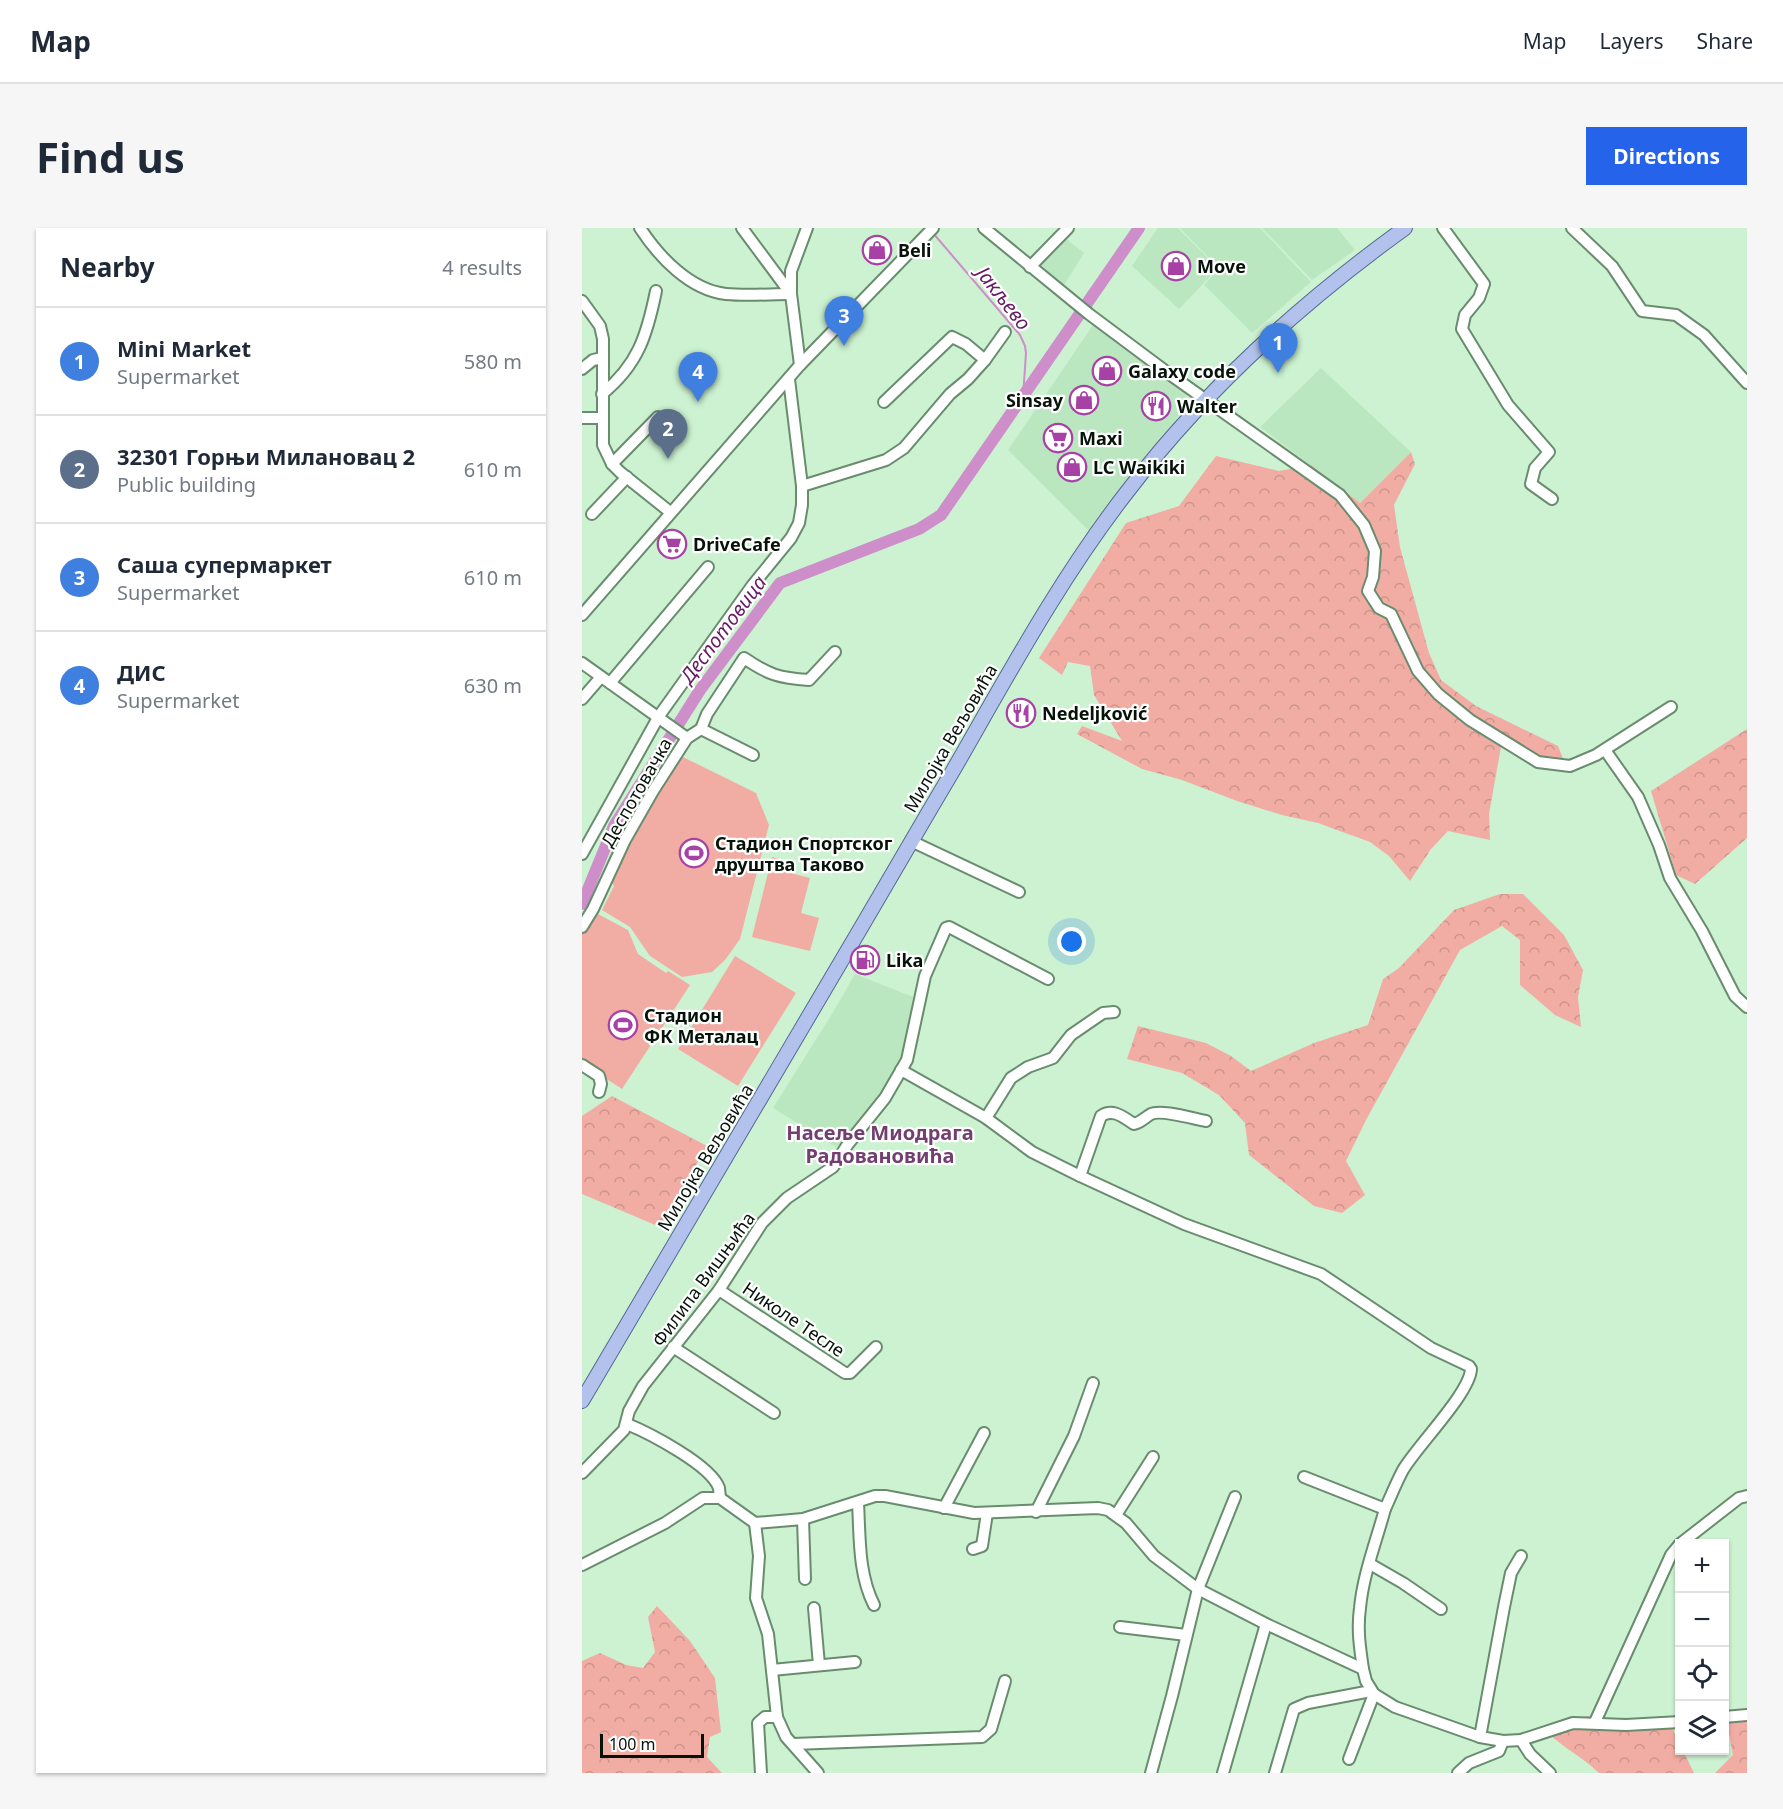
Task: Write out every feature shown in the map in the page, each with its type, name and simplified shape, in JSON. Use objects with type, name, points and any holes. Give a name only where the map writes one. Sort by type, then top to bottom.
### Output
[{"type":"main road","name":"Милојка Вељовића","points":[[582,1401],[1023,648],[1070,573],[1127,492],[1205,399],[1288,321],[1359,262],[1405,228]]},
{"type":"street","points":[[640,228],[668,262],[705,289],[725,294],[791,294]]},
{"type":"street","points":[[742,228],[791,294]]},
{"type":"street","points":[[800,365],[791,294],[791,271],[807,228]]},
{"type":"street","points":[[582,615],[800,365],[933,228]]},
{"type":"street","points":[[984,228],[1073,302],[1340,495],[1364,525],[1375,550],[1373,577],[1368,591],[1379,608],[1391,614],[1418,671],[1438,694],[1470,720],[1538,762],[1570,766],[1605,750],[1671,707]]},
{"type":"street","points":[[1030,267],[1068,228]]},
{"type":"street","points":[[1443,228],[1484,284],[1479,298],[1465,315],[1462,329],[1508,405],[1549,452],[1535,468],[1531,484],[1551,499]]},
{"type":"street","points":[[1572,228],[1612,266],[1642,311],[1676,315],[1704,335],[1747,383]]},
{"type":"street","points":[[602,394],[620,377],[638,352],[651,318],[656,291]]},
{"type":"street","points":[[582,301],[600,326],[603,339],[603,445],[612,464],[670,512]]},
{"type":"street","points":[[802,486],[896,455],[950,394],[985,360],[1005,332]]},
{"type":"street","points":[[884,402],[952,337],[966,344],[985,360]]},
{"type":"street","points":[[582,369],[593,360],[602,358]]},
{"type":"street","points":[[582,854],[662,718],[752,586],[791,538],[799,523],[802,486],[789,379]]},
{"type":"street","points":[[612,464],[658,417]]},
{"type":"street","points":[[582,418],[602,418]]},
{"type":"street","points":[[592,514],[627,477]]},
{"type":"street","points":[[582,699],[606,680],[708,567]]},
{"type":"street","points":[[582,663],[685,736],[701,729],[707,714],[744,658],[764,672],[789,679],[809,681],[835,652]]},
{"type":"street","points":[[701,729],[753,755]]},
{"type":"street","name":"Деспотовачка","points":[[582,927],[593,909],[625,840],[685,736]]},
{"type":"street","points":[[1605,750],[1638,797],[1659,845],[1670,878],[1702,931],[1735,996],[1747,1007]]},
{"type":"street","points":[[911,841],[1019,892]]},
{"type":"street","name":"Филипа Вишњића","points":[[582,1473],[624,1430],[634,1401],[673,1347],[719,1290],[762,1223],[787,1198],[833,1167],[848,1144],[885,1098],[907,1060],[925,976],[946,928],[950,927],[1048,979]]},
{"type":"street","points":[[986,1118],[1011,1078],[1028,1067],[1045,1063],[1053,1058],[1071,1035],[1103,1013],[1114,1012]]},
{"type":"street","points":[[582,1065],[599,1076],[601,1084],[599,1092]]},
{"type":"street","points":[[901,1070],[986,1118],[1032,1152],[1080,1176],[1184,1224],[1321,1274],[1431,1348],[1466,1363],[1471,1369],[1470,1378],[1403,1470],[1385,1509],[1359,1609],[1359,1637],[1363,1669],[1372,1693],[1395,1707],[1480,1737],[1503,1741],[1521,1740],[1573,1723],[1595,1722],[1626,1725],[1675,1722]]},
{"type":"street","points":[[1080,1176],[1101,1116],[1106,1112],[1113,1112],[1134,1124],[1142,1122],[1152,1113],[1206,1121]]},
{"type":"street","name":"Николе Тесле","points":[[719,1290],[845,1373],[850,1372],[876,1347]]},
{"type":"street","points":[[673,1347],[774,1413]]},
{"type":"street","points":[[1036,1512],[1074,1436],[1093,1383]]},
{"type":"street","points":[[627,1424],[647,1432],[694,1461],[715,1482],[719,1488],[720,1497]]},
{"type":"street","points":[[944,1509],[984,1432]]},
{"type":"street","points":[[1116,1515],[1153,1457]]},
{"type":"street","points":[[1304,1477],[1385,1509]]},
{"type":"street","points":[[582,1565],[665,1523],[703,1498],[720,1497],[755,1523],[803,1519],[875,1496],[885,1496],[944,1509],[987,1513],[1098,1508],[1116,1515],[1154,1556],[1198,1589],[1266,1624],[1363,1669]]},
{"type":"street","points":[[1686,1539],[1739,1497],[1747,1496]]},
{"type":"street","points":[[1151,1773],[1198,1589],[1236,1497]]},
{"type":"street","points":[[858,1503],[862,1565],[867,1588],[874,1605]]},
{"type":"street","points":[[973,1549],[982,1546],[987,1513]]},
{"type":"street","points":[[803,1519],[805,1579]]},
{"type":"street","points":[[755,1523],[759,1556],[756,1598],[768,1635],[777,1717],[781,1728],[818,1773]]},
{"type":"street","points":[[1595,1722],[1675,1550]]},
{"type":"street","points":[[1480,1737],[1511,1573],[1521,1556]]},
{"type":"street","points":[[1370,1564],[1441,1609]]},
{"type":"street","points":[[814,1608],[819,1665]]},
{"type":"street","points":[[1223,1773],[1266,1624]]},
{"type":"street","points":[[1120,1626],[1186,1635]]},
{"type":"street","points":[[772,1670],[855,1662]]},
{"type":"street","points":[[793,1744],[982,1737],[991,1729],[1005,1681]]},
{"type":"street","points":[[1349,1759],[1372,1693]]},
{"type":"street","points":[[1275,1773],[1294,1709],[1308,1703],[1372,1693]]},
{"type":"street","points":[[1729,1717],[1747,1715]]},
{"type":"street","points":[[760,1773],[758,1723],[765,1717],[777,1717]]},
{"type":"street","points":[[1521,1740],[1530,1754],[1550,1773]]},
{"type":"street","points":[[1458,1773],[1469,1763],[1499,1751],[1503,1741]]},
{"type":"shaded area","points":[[1158,228],[1178,228],[1218,268],[1179,309],[1132,266]]},
{"type":"shaded area","points":[[1180,228],[1260,228],[1311,282],[1252,333],[1204,285],[1219,268]]},
{"type":"shaded area","points":[[1262,228],[1337,228],[1355,250],[1312,280]]},
{"type":"shaded area","points":[[1064,237],[1084,253],[1064,285],[1041,267],[1041,261]]},
{"type":"shaded area","points":[[1093,325],[1187,392],[1186,406],[1091,533],[1008,450]]},
{"type":"shaded area","points":[[1321,368],[1411,452],[1360,503],[1260,427]]},
{"type":"shaded area","points":[[855,974],[913,997],[908,1056],[860,1130],[836,1147],[773,1108]]},
{"type":"green space","points":[[1411,452],[1415,464],[1394,505],[1400,547],[1429,653],[1441,680],[1476,706],[1558,746],[1568,771],[1531,762],[1501,747],[1489,814],[1490,840],[1448,831],[1431,849],[1410,881],[1389,856],[1370,842],[1318,823],[1282,815],[1182,780],[1142,769],[1077,734],[1082,726],[1122,741],[1094,695],[1090,666],[1068,662],[1062,675],[1039,658],[1126,523],[1179,506],[1216,456],[1279,471],[1311,465],[1360,503]]},
{"type":"green space","points":[[1747,729],[1747,838],[1695,884],[1676,875],[1651,791]]},
{"type":"green space","name":"Стадион Спортског друштва Таково","points":[[681,756],[756,793],[769,825],[740,939],[725,960],[712,972],[682,977],[650,956],[630,927],[602,910],[614,886],[611,882],[667,774]]},
{"type":"green space","points":[[772,857],[794,863],[791,873],[810,878],[801,913],[819,918],[810,951],[752,937]]},
{"type":"green space","points":[[1500,894],[1523,894],[1564,935],[1583,970],[1578,997],[1581,1027],[1555,1015],[1520,985],[1520,940],[1502,926],[1460,950],[1366,1120],[1346,1161],[1365,1195],[1342,1213],[1314,1206],[1249,1155],[1245,1123],[1219,1095],[1182,1073],[1127,1059],[1138,1026],[1206,1043],[1231,1056],[1251,1071],[1314,1043],[1368,1025],[1383,979],[1399,968],[1454,910]]},
{"type":"green space","name":"Стадион ФК Металац","points":[[596,913],[628,930],[638,954],[666,973],[668,971],[690,985],[622,1089],[582,1063],[582,934]]},
{"type":"green space","points":[[735,956],[796,993],[738,1086],[678,1049]]},
{"type":"green space","points":[[612,1096],[707,1146],[660,1227],[582,1194],[582,1116]]},
{"type":"green space","points":[[657,1606],[690,1641],[715,1678],[721,1732],[710,1737],[707,1757],[722,1773],[582,1773],[582,1661],[600,1653],[626,1665],[643,1668],[655,1652],[648,1617]]},
{"type":"green space","points":[[1729,1710],[1747,1710],[1747,1773],[1715,1773],[1733,1755],[1729,1733]]},
{"type":"green space","points":[[1587,1716],[1644,1721],[1667,1717],[1675,1734],[1675,1755],[1685,1755],[1694,1773],[1599,1773],[1549,1734]]},
{"type":"waterway","name":"Деспотовица","points":[[582,904],[614,826],[700,690],[780,583],[919,529],[941,515],[1139,228]]},
{"type":"waterway","name":"Јакљево","points":[[933,233],[1020,335],[1026,353],[1023,397]]},
{"type":"place","name":"Beli","points":[[877,250]]},
{"type":"place","name":"Move","points":[[1176,266]]},
{"type":"place","name":"Саша супермаркет","points":[[844,346]]},
{"type":"place","name":"Galaxy code","points":[[1107,371]]},
{"type":"place","name":"Mini Market","points":[[1278,373]]},
{"type":"place","name":"Sinsay","points":[[1084,400]]},
{"type":"place","name":"ДИС","points":[[698,402]]},
{"type":"place","name":"Walter","points":[[1156,406]]},
{"type":"place","name":"Maxi","points":[[1058,438]]},
{"type":"place","name":"32301 Горњи Милановац 2","points":[[668,459]]},
{"type":"place","name":"LC Waikiki","points":[[1072,467]]},
{"type":"place","name":"DriveCafe","points":[[672,544]]},
{"type":"place","name":"Nedeljković","points":[[1021,713]]},
{"type":"place","name":"Стадион Спортског друштва Таково","points":[[694,853]]},
{"type":"place","name":"Lika","points":[[865,960]]},
{"type":"place","name":"Стадион ФК Металац","points":[[623,1025]]},
{"type":"district","name":"Насеље Миодрага Радовановића","points":[[880,1144]]}]
